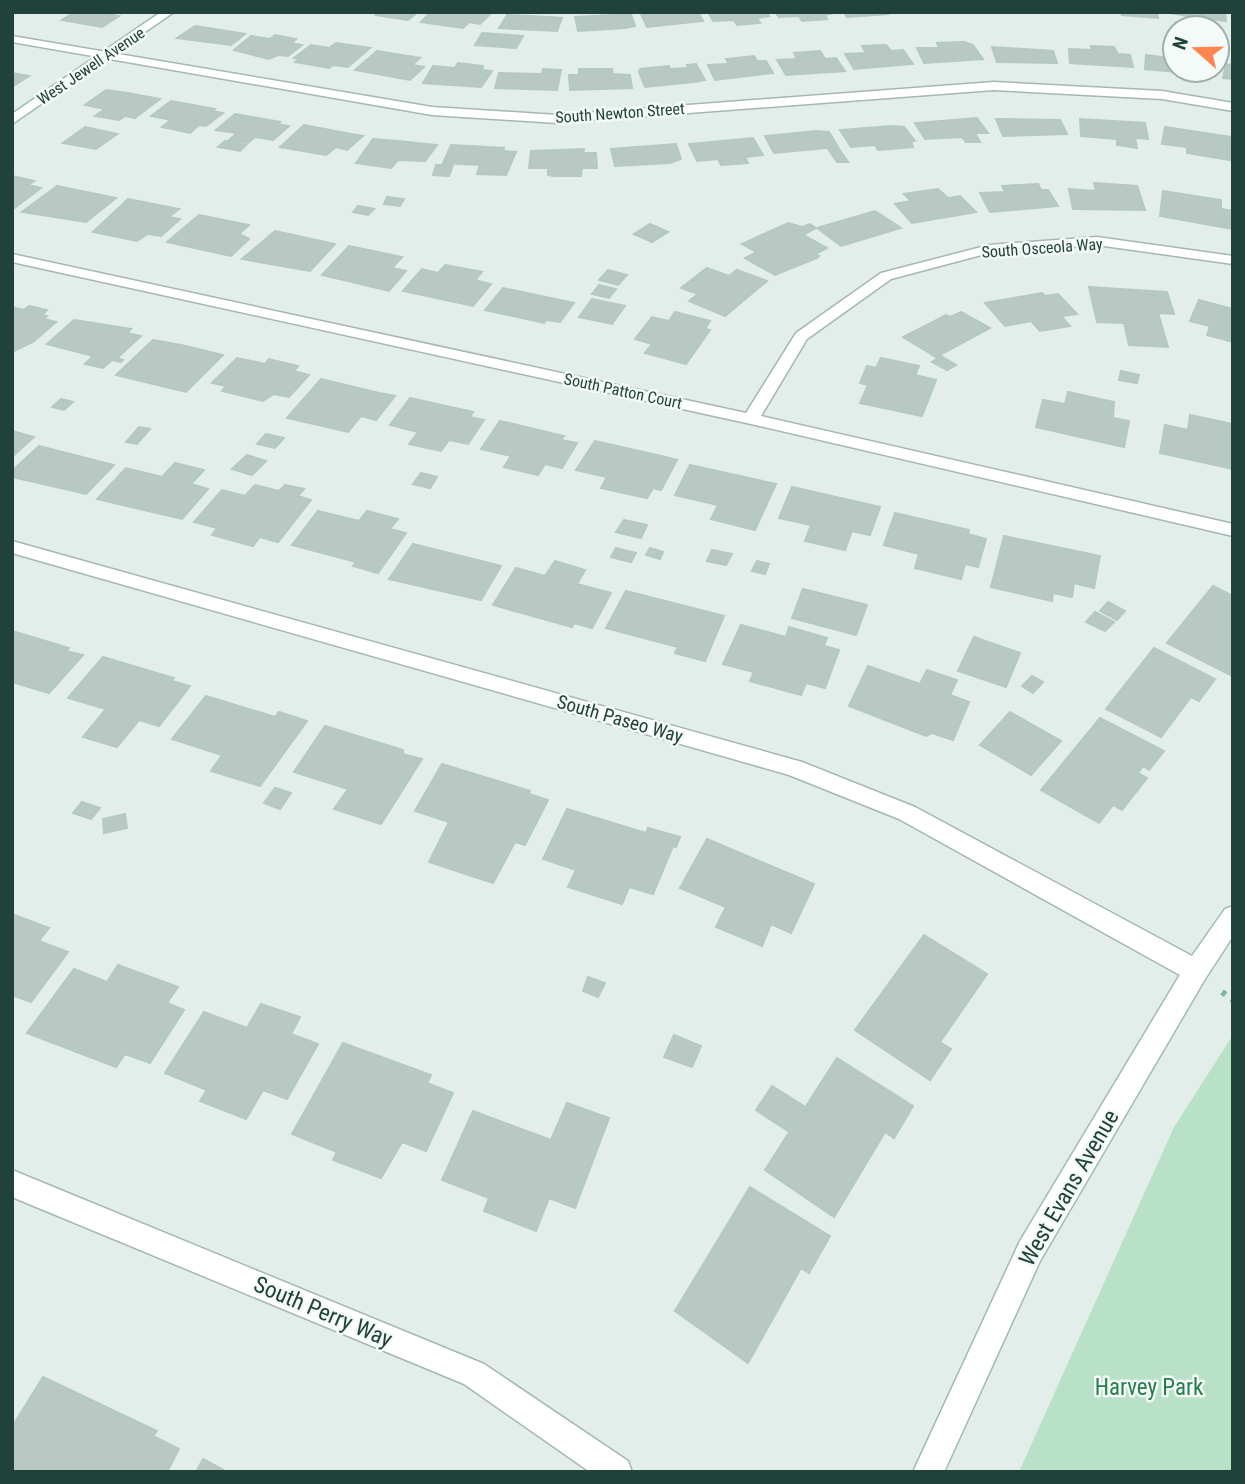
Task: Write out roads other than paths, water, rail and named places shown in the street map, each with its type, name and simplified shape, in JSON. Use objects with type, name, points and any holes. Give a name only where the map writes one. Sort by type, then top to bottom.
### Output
[{"type":"street","name":"West Jewell Avenue","points":[[12,120],[169,12]]},
{"type":"street","name":"South Newton Street","points":[[12,38],[432,111],[558,119],[994,86],[1162,95],[1233,107]]},
{"type":"street","name":"South Osceola Way","points":[[751,419],[801,336],[886,276],[989,249],[1097,241],[1233,260]]},
{"type":"street","name":"South Patton Court","points":[[12,258],[751,419],[1233,530]]},
{"type":"street","name":"South Paseo Way","points":[[12,547],[794,768],[907,813],[1196,971]]},
{"type":"street","name":"West Evans Avenue","points":[[928,1472],[1030,1251],[1196,971],[1233,916]]},
{"type":"street","name":"South Perry Way","points":[[12,1183],[474,1374],[617,1472]]},
{"type":"park label","name":"Harvey Park","points":[[1149,1387]]}]
